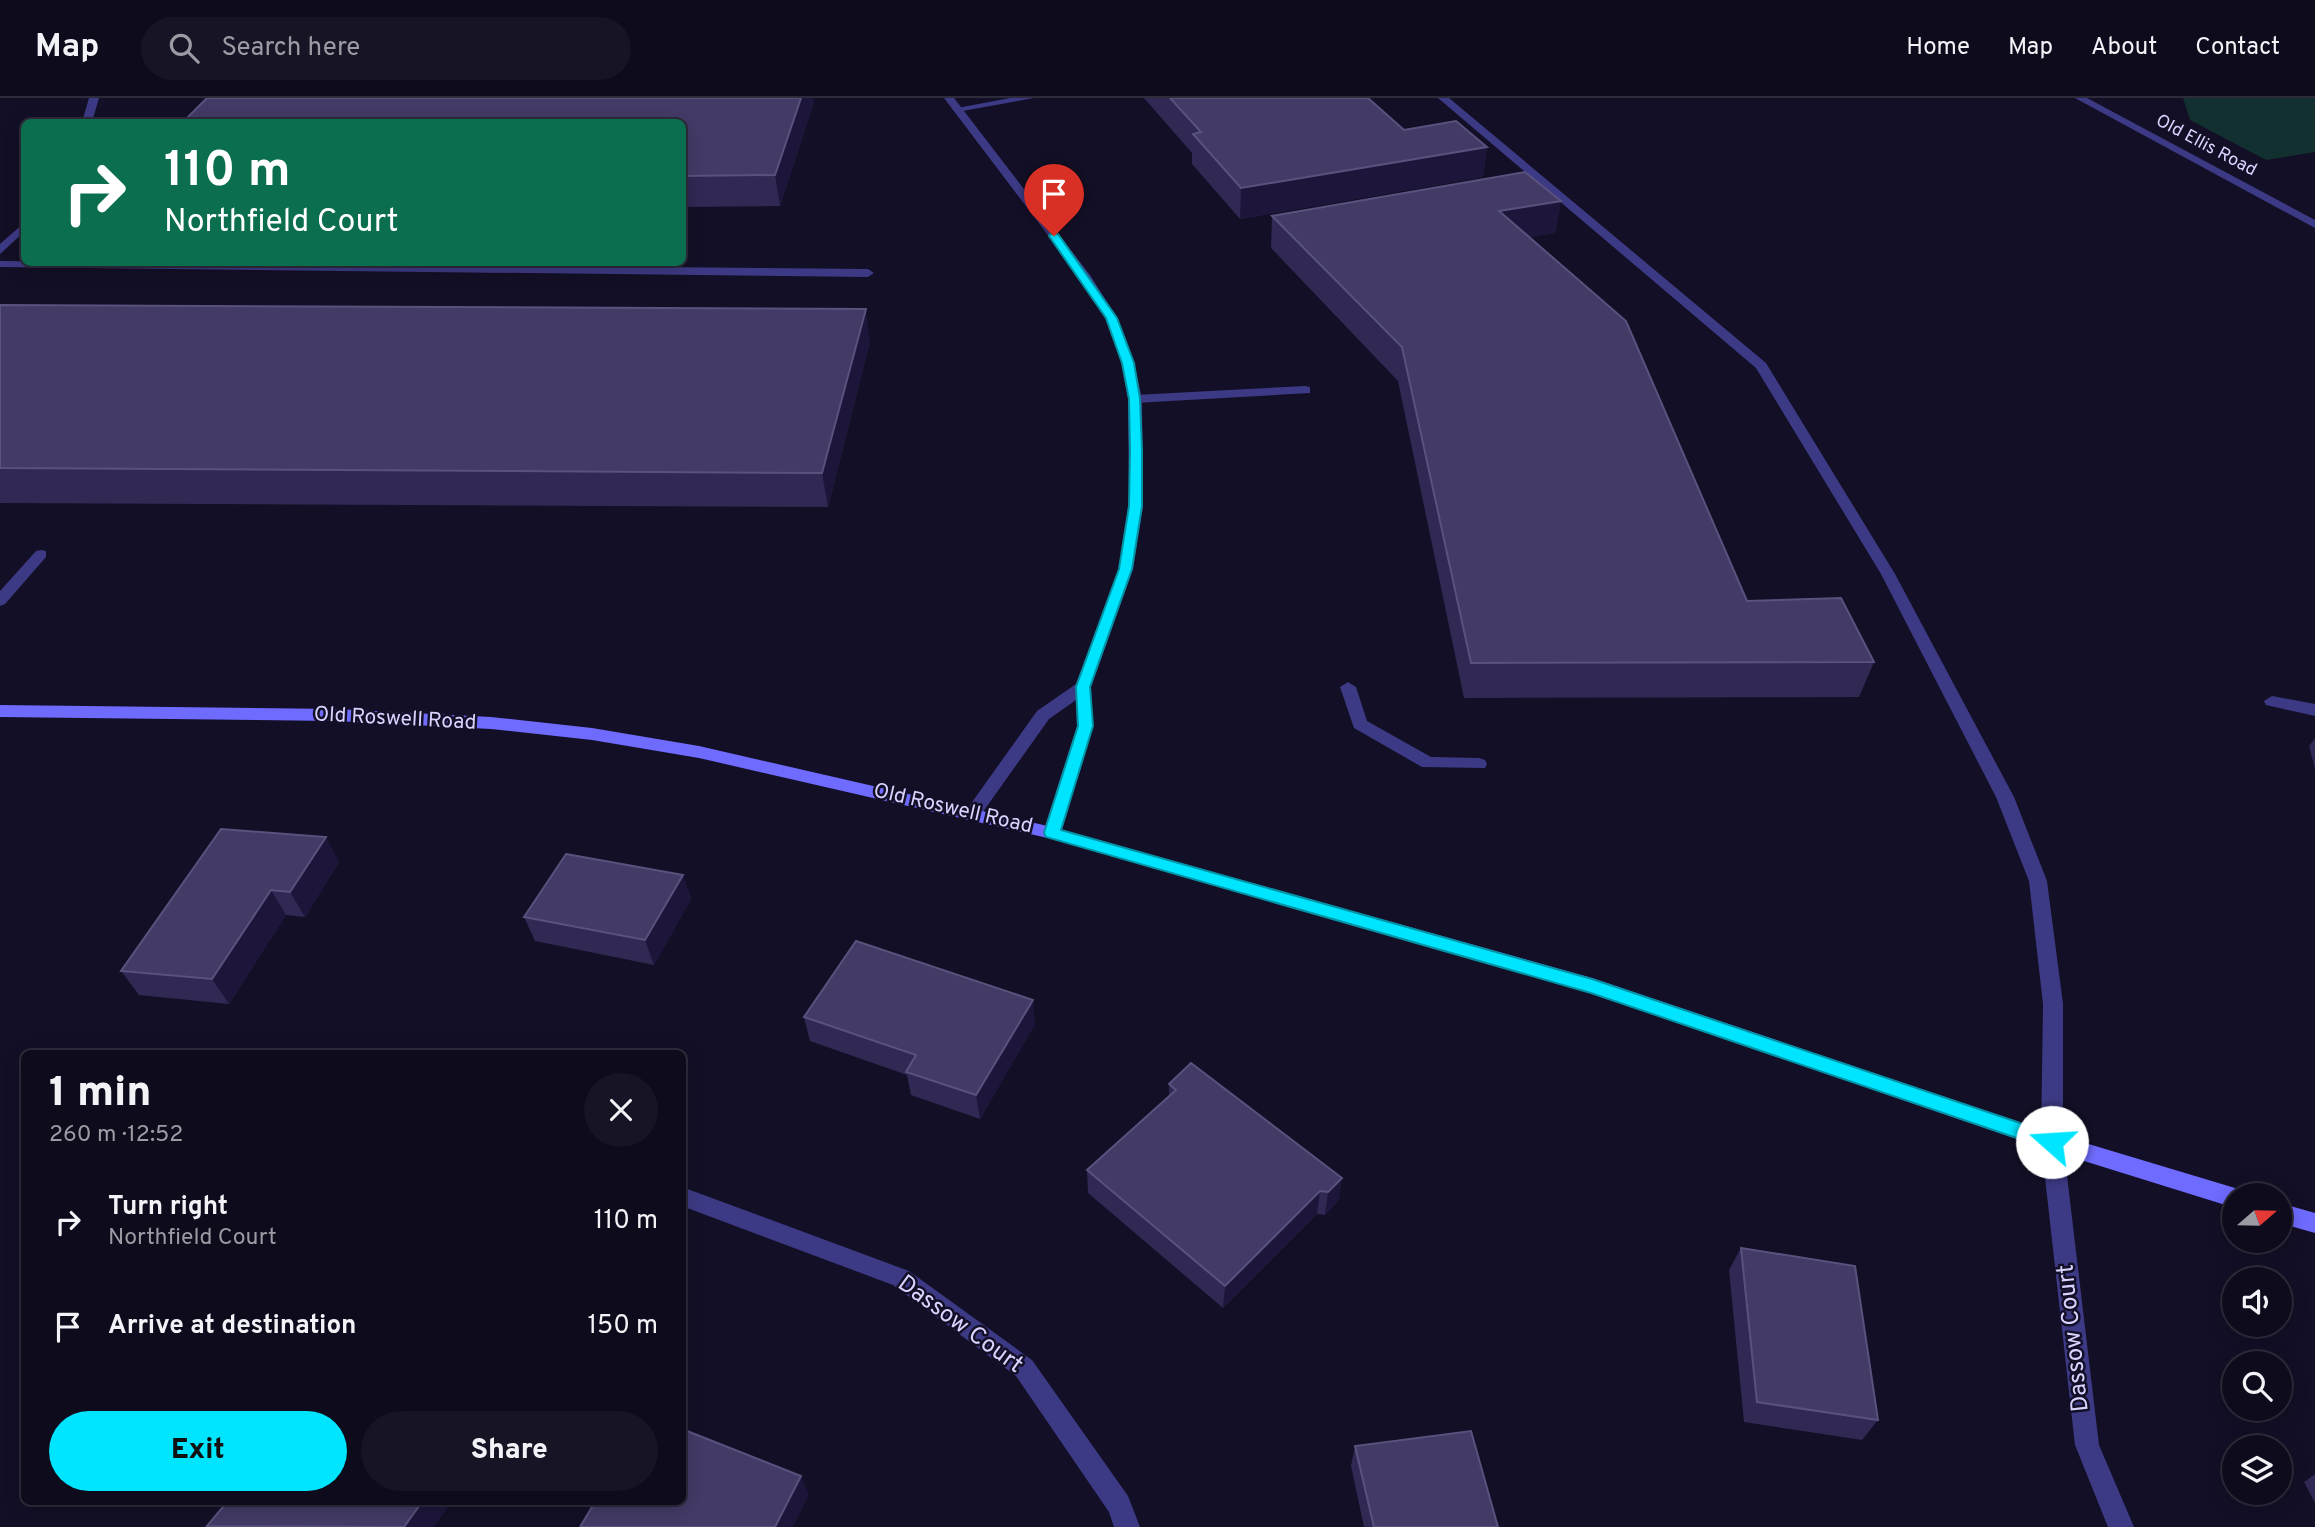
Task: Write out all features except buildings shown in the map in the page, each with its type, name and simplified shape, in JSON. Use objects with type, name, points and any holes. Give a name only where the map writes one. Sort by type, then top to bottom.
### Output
[{"type":"street","points":[[88,119],[94,98]]},
{"type":"street","points":[[953,104],[1029,98]]},
{"type":"street","name":"Dassow Court","points":[[1443,98],[1761,366],[1888,574],[2005,797],[2038,881],[2053,1004],[2052,1142],[2087,1445],[2121,1527]]},
{"type":"street","name":"Old Ellis Road","points":[[2080,98],[2315,225]]},
{"type":"street","points":[[953,104],[1086,278],[1111,318],[1128,363],[1135,399],[1136,506],[1126,569],[1083,687],[1085,726],[1052,833]]},
{"type":"street","points":[[0,251],[21,229]]},
{"type":"street","points":[[0,264],[21,264]]},
{"type":"street","points":[[193,266],[868,273]]},
{"type":"street","points":[[1135,399],[1305,390]]},
{"type":"street","points":[[0,601],[41,554]]},
{"type":"street","points":[[974,813],[1042,715],[1083,687]]},
{"type":"street","points":[[1348,687],[1360,724],[1428,763],[1479,764]]},
{"type":"street","points":[[2272,701],[2315,710]]},
{"type":"street","name":"Old Roswell Road","points":[[0,711],[336,715],[516,726],[592,734],[699,752],[1052,833],[1592,986],[2052,1142],[2222,1194]]},
{"type":"street","name":"Dassow Court","points":[[686,1197],[901,1278],[1024,1368],[1119,1505],[1127,1527]]},
{"type":"street","points":[[2292,1216],[2315,1223]]},
{"type":"green space","points":[[2183,98],[2315,98],[2315,152],[2266,160],[2190,120]]},
{"type":"route","points":[[1054,236],[1086,278],[1111,318],[1128,363],[1135,399],[1136,506],[1126,569],[1083,687],[1085,726],[1052,833],[1592,986],[2052,1142]]}]
